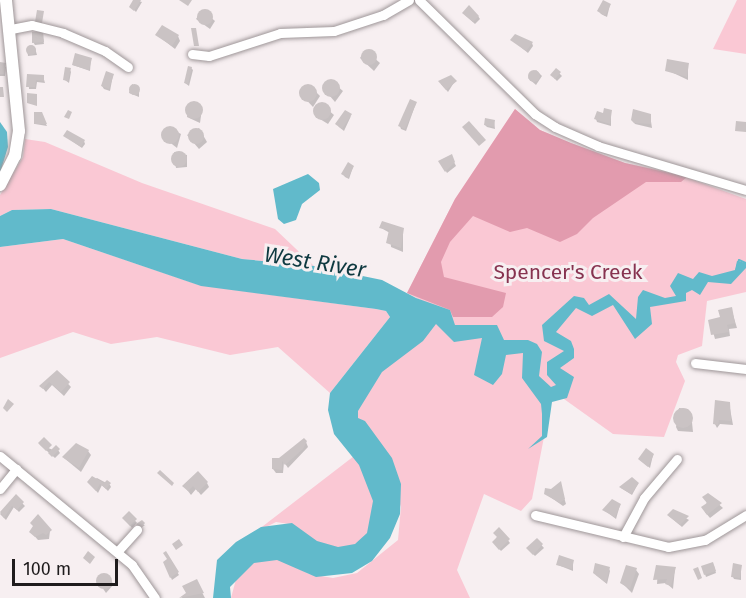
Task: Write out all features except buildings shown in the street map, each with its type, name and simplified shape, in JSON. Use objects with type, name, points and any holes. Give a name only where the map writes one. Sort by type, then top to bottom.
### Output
[{"type":"main road","points":[[0,185],[15,156],[19,130],[11,29],[6,0]]},
{"type":"street","points":[[192,54],[209,56],[280,33],[334,32],[383,15],[409,0]]},
{"type":"street","points":[[419,0],[535,114],[555,127],[598,146],[746,190]]},
{"type":"street","points":[[11,29],[32,25],[63,33],[105,51],[128,67]]},
{"type":"street","points":[[695,363],[746,369]]},
{"type":"street","points":[[0,456],[117,552],[143,577],[155,598]]},
{"type":"street","points":[[623,537],[644,498],[677,459]]},
{"type":"street","points":[[0,489],[16,469]]},
{"type":"street","points":[[535,515],[668,547],[687,546],[705,540],[746,515]]},
{"type":"street","points":[[117,552],[137,530]]},
{"type":"green space","points":[[737,0],[746,0],[746,54],[713,49]]},
{"type":"green space","name":"Spencer's Creek","points":[[515,109],[540,130],[571,143],[625,163],[674,173],[746,199],[746,292],[707,301],[702,346],[678,355],[676,362],[685,381],[664,437],[613,434],[557,394],[547,392],[544,437],[532,499],[521,511],[484,494],[457,570],[470,598],[231,598],[239,568],[262,549],[309,574],[333,578],[357,573],[398,540],[401,507],[382,454],[352,416],[354,400],[429,321],[452,317],[407,293],[455,199]]},
{"type":"green space","points":[[25,139],[45,142],[142,183],[275,229],[314,266],[242,259],[51,209],[12,210],[0,216],[0,195],[23,157]]},
{"type":"green space","points":[[63,239],[199,285],[376,309],[386,311],[390,317],[330,393],[278,347],[230,355],[157,337],[111,344],[73,332],[0,358],[0,247]]},
{"type":"green space","points":[[358,453],[380,495],[365,544],[339,556],[289,524],[276,522],[254,533]]},
{"type":"shaded area","points":[[515,109],[540,130],[571,143],[625,163],[687,177],[681,182],[646,182],[593,218],[577,234],[560,242],[527,228],[510,232],[473,216],[450,242],[441,262],[444,277],[506,293],[503,307],[492,317],[453,317],[450,310],[407,293],[455,199]]},
{"type":"water","points":[[0,122],[7,132],[8,147],[0,173]]},
{"type":"water","points":[[308,174],[319,183],[320,190],[302,204],[296,220],[284,224],[278,219],[273,189]]},
{"type":"water","points":[[51,209],[242,259],[314,266],[382,280],[416,298],[450,310],[455,325],[497,325],[504,340],[528,340],[537,344],[542,352],[539,376],[551,387],[556,385],[547,375],[547,362],[564,351],[544,341],[542,325],[574,296],[584,298],[589,305],[609,294],[636,319],[638,297],[643,290],[665,298],[676,296],[670,286],[678,273],[693,279],[699,272],[712,276],[735,270],[737,261],[746,263],[746,268],[731,284],[708,282],[700,295],[692,290],[686,293],[686,301],[650,307],[652,324],[635,339],[613,305],[592,316],[576,308],[556,332],[571,341],[574,349],[574,358],[560,368],[574,377],[567,398],[552,402],[547,437],[528,449],[542,436],[542,414],[541,404],[522,378],[523,353],[506,355],[502,374],[493,385],[474,375],[482,338],[454,342],[436,324],[423,341],[382,372],[358,411],[358,418],[365,421],[392,458],[401,484],[400,514],[390,538],[372,561],[352,573],[316,577],[277,560],[254,563],[230,587],[231,598],[213,598],[217,560],[236,542],[261,527],[292,523],[317,541],[338,547],[355,544],[367,533],[373,501],[359,465],[334,434],[328,410],[330,393],[390,317],[386,311],[376,309],[201,286],[63,239],[0,247],[0,216],[12,210]]},
{"type":"waterway","points":[[736,271],[739,260],[746,263]]},
{"type":"water label","name":"West River","points":[[315,262]]}]
